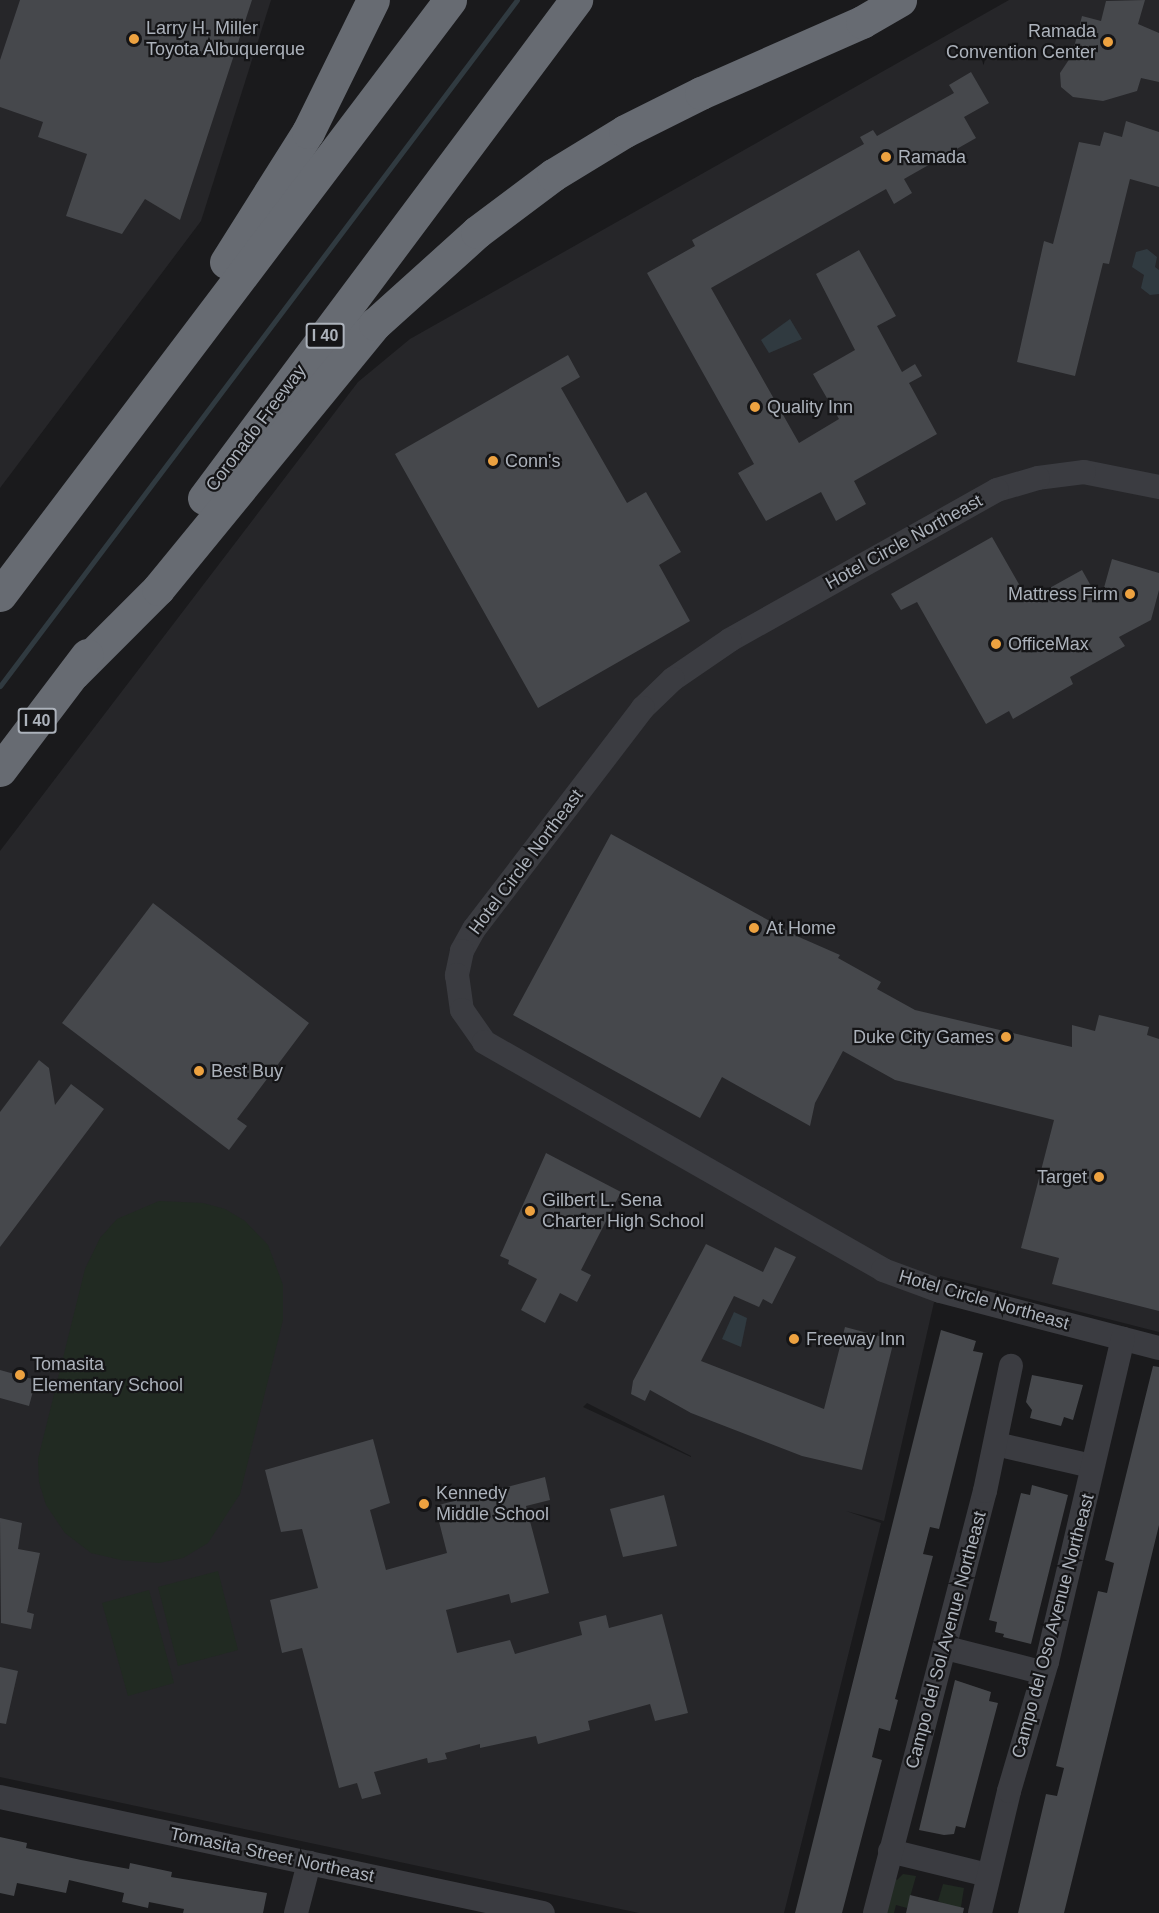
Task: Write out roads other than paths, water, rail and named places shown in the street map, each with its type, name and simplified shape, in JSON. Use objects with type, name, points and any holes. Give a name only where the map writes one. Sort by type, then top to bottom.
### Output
[{"type":"highway","points":[[0,594],[245,234],[308,132],[373,0]]},
{"type":"highway","points":[[0,594],[450,0]]},
{"type":"highway","name":"Coronado Freeway","points":[[0,770],[576,0]]},
{"type":"highway","points":[[74,672],[158,589],[375,324],[477,232],[553,175],[625,131],[701,93],[877,15],[900,0]]},
{"type":"street","name":"Hotel Circle Northeast","points":[[1159,487],[1084,472],[1038,478],[997,490],[730,640],[673,679],[643,708],[474,929],[462,951],[457,975],[462,1010],[484,1042],[883,1270],[940,1291],[1159,1348]]},
{"type":"street","name":"Campo del Oso Avenue Northeast","points":[[980,1913],[988,1875],[1074,1552],[1091,1466],[1123,1339]]},
{"type":"street","name":"Campo del Sol Avenue Northeast","points":[[875,1913],[938,1660],[946,1648],[996,1444],[1011,1366]]},
{"type":"street","points":[[996,1444],[1091,1466]]},
{"type":"street","points":[[946,1648],[1041,1672]]},
{"type":"street","name":"Tomasita Street Northeast","points":[[0,1797],[543,1913]]},
{"type":"street","points":[[890,1851],[988,1875]]},
{"type":"street","points":[[296,1913],[309,1863]]},
{"type":"waterway","points":[[0,686],[517,0]]},
{"type":"place","name":"Larry H. Miller Toyota Albuquerque","points":[[134,39]]},
{"type":"place","name":"Ramada Convention Center","points":[[1108,42]]},
{"type":"place","name":"Ramada","points":[[886,157]]},
{"type":"place","name":"Quality Inn","points":[[755,407]]},
{"type":"place","name":"Conn's","points":[[493,461]]},
{"type":"place","name":"Mattress Firm","points":[[1130,594]]},
{"type":"place","name":"OfficeMax","points":[[996,644]]},
{"type":"place","name":"At Home","points":[[754,928]]},
{"type":"place","name":"Duke City Games","points":[[1006,1037]]},
{"type":"place","name":"Best Buy","points":[[199,1071]]},
{"type":"place","name":"Target","points":[[1099,1177]]},
{"type":"place","name":"Gilbert L. Sena Charter High School","points":[[530,1211]]},
{"type":"place","name":"Freeway Inn","points":[[794,1339]]},
{"type":"place","name":"Tomasita Elementary School","points":[[20,1375]]},
{"type":"place","name":"Kennedy Middle School","points":[[424,1504]]}]
